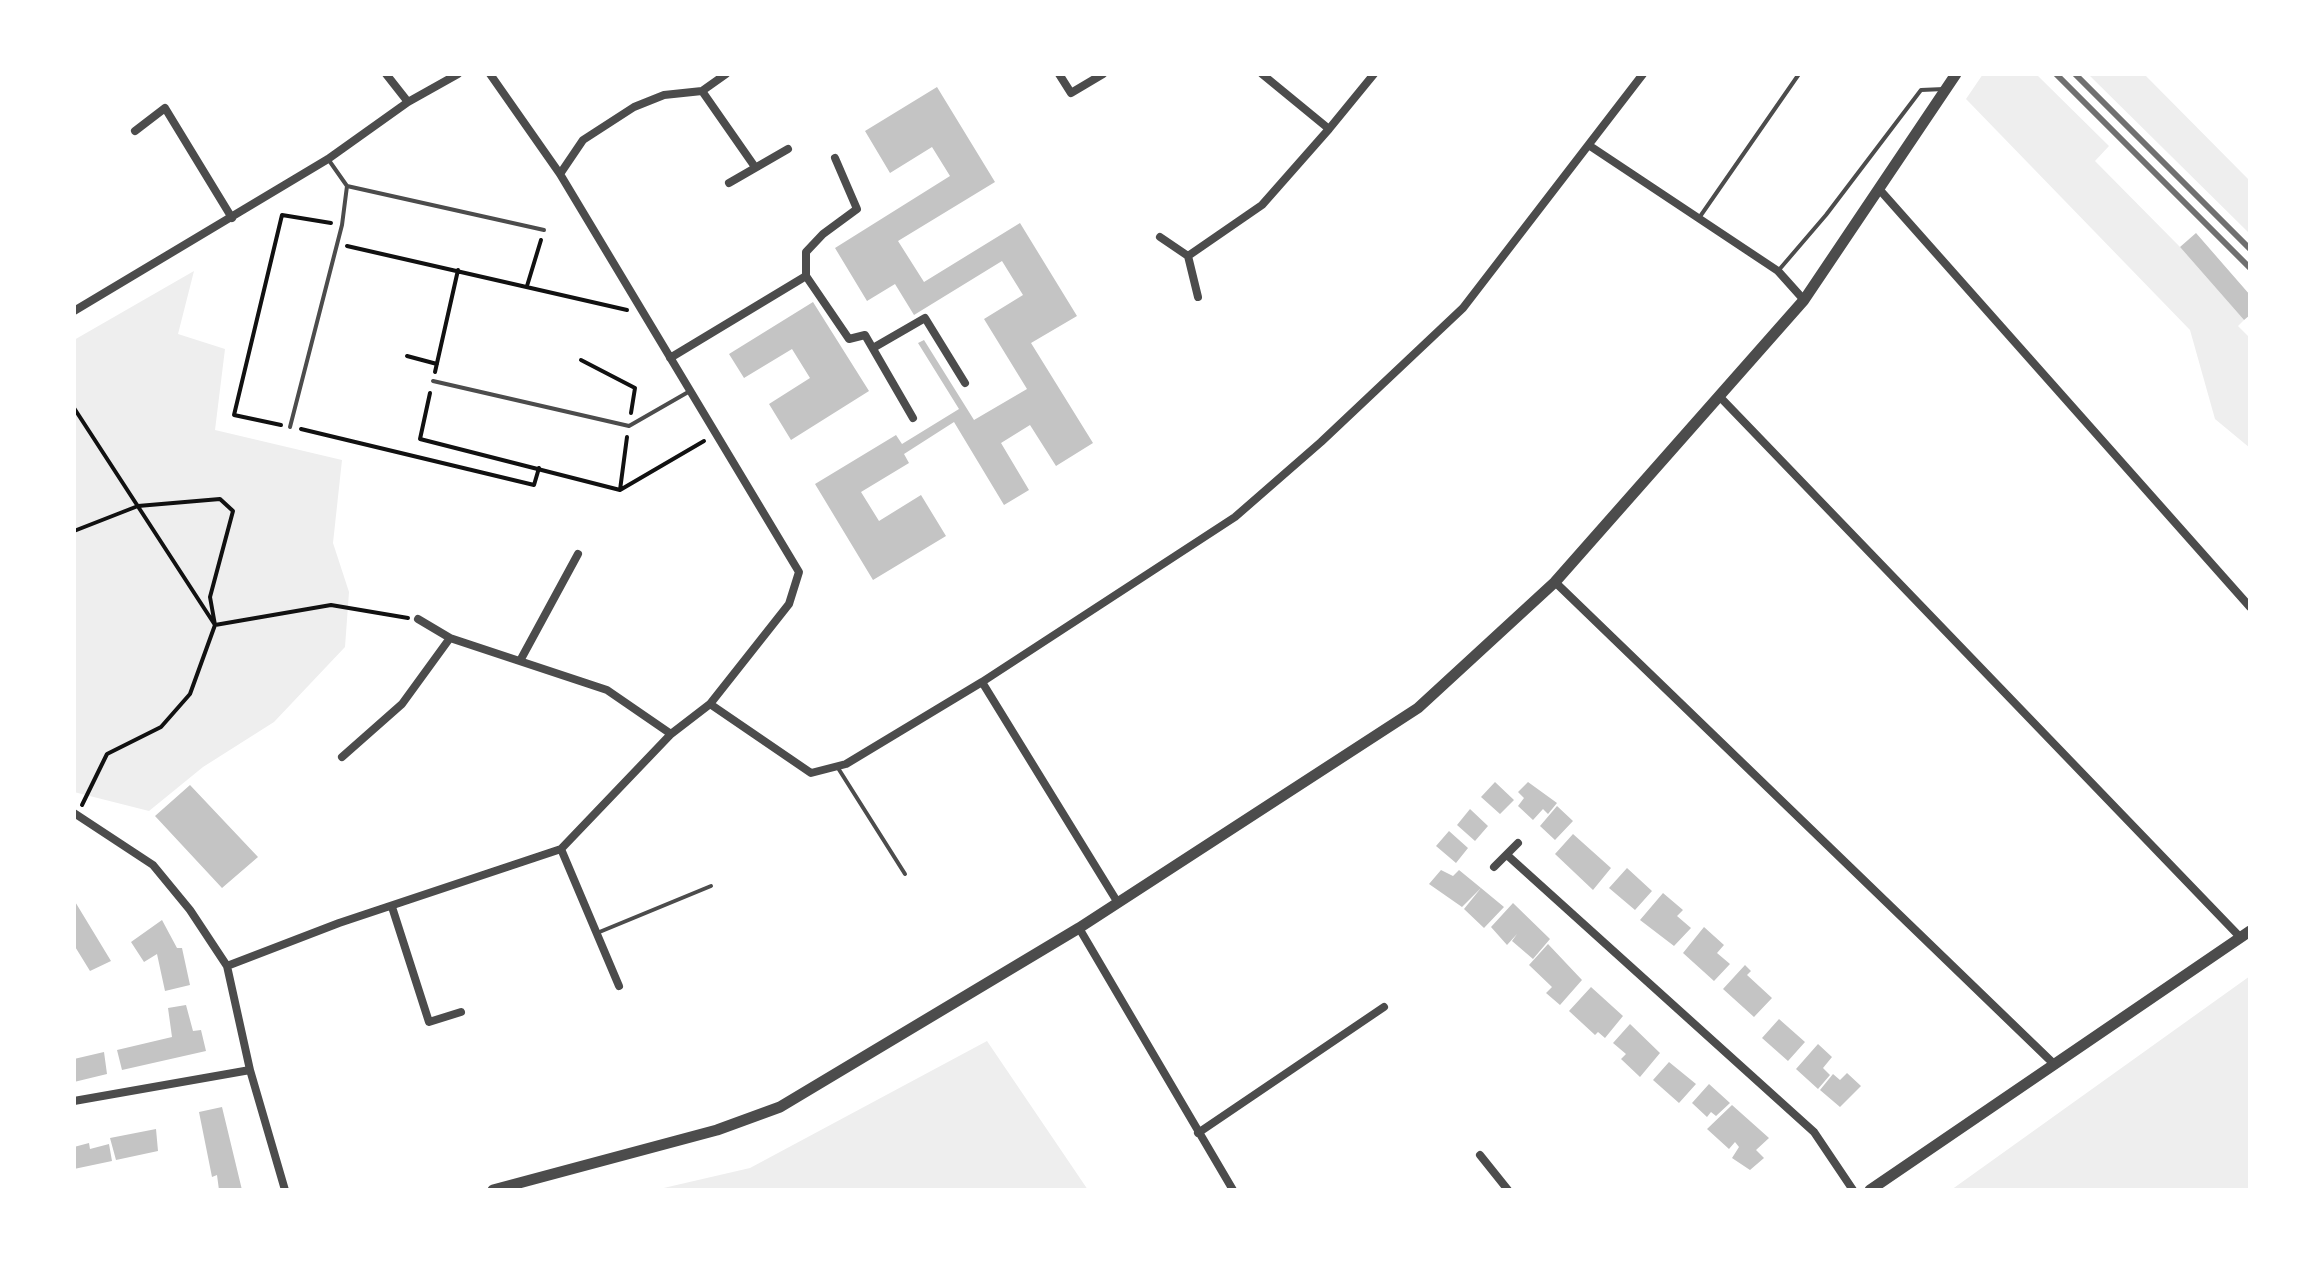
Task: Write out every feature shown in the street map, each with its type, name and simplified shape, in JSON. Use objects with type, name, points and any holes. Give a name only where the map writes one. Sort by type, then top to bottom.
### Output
[{"type":"street","points":[[386,74],[408,102]]},
{"type":"street","points":[[74,310],[328,159],[408,102],[458,74]]},
{"type":"street","points":[[227,966],[339,923],[561,849],[671,734],[710,704],[789,604],[799,572],[560,174],[490,74]]},
{"type":"street","points":[[560,174],[583,140],[634,107],[664,95],[702,91],[726,74]]},
{"type":"street","points":[[1059,74],[1071,93],[1103,74]]},
{"type":"street","points":[[1262,74],[1329,129]]},
{"type":"street","points":[[1188,256],[1262,205],[1374,74]]},
{"type":"street","points":[[710,704],[811,773],[837,766],[982,682],[1235,517],[1321,442],[1463,308],[1643,74]]},
{"type":"street","points":[[493,1190],[717,1130],[780,1107],[1079,928],[1418,708],[1555,582],[1804,300],[1956,74]]},
{"type":"street","points":[[702,91],[755,167]]},
{"type":"street","points":[[135,131],[165,108],[232,218]]},
{"type":"street","points":[[1590,146],[1778,271],[1804,300]]},
{"type":"street","points":[[729,183],[788,149]]},
{"type":"street","points":[[835,158],[857,209],[823,234],[806,252],[806,276],[849,339],[865,335],[913,418]]},
{"type":"street","points":[[1879,189],[2250,607]]},
{"type":"street","points":[[1160,237],[1188,256],[1198,297]]},
{"type":"street","points":[[670,358],[806,276]]},
{"type":"street","points":[[873,348],[925,318],[965,383]]},
{"type":"street","points":[[1719,396],[2245,934],[1870,1190]]},
{"type":"street","points":[[521,659],[578,554]]},
{"type":"street","points":[[1555,582],[2055,1065]]},
{"type":"street","points":[[418,619],[450,638],[607,690],[671,734]]},
{"type":"street","points":[[342,757],[402,704],[450,638]]},
{"type":"street","points":[[982,682],[1118,903]]},
{"type":"street","points":[[76,814],[153,865],[190,910],[227,966],[250,1070],[285,1190]]},
{"type":"street","points":[[1494,867],[1518,843]]},
{"type":"street","points":[[561,849],[619,986]]},
{"type":"street","points":[[1507,855],[1814,1132],[1853,1190]]},
{"type":"street","points":[[392,907],[429,1022],[461,1012]]},
{"type":"street","points":[[1079,928],[1233,1190]]},
{"type":"street","points":[[1198,1133],[1384,1007]]},
{"type":"street","points":[[74,1101],[250,1070]]},
{"type":"street","points":[[1480,1155],[1508,1190]]},
{"type":"lane","points":[[1699,218],[1799,74]]},
{"type":"lane","points":[[1778,271],[1826,215],[1921,90],[1945,89]]},
{"type":"lane","points":[[328,159],[347,186],[544,230]]},
{"type":"lane","points":[[290,427],[342,225],[347,186]]},
{"type":"lane","points":[[433,381],[629,426],[690,391]]},
{"type":"lane","points":[[837,766],[905,874]]},
{"type":"lane","points":[[597,933],[711,886]]},
{"type":"path","points":[[342,225],[282,215],[234,415],[534,485],[539,468]]},
{"type":"path","points":[[527,286],[544,230]]},
{"type":"path","points":[[337,245],[458,270],[644,315]]},
{"type":"path","points":[[458,270],[420,439],[620,490],[716,433]]},
{"type":"path","points":[[407,356],[437,364]]},
{"type":"path","points":[[74,408],[215,625]]},
{"type":"path","points":[[74,531],[138,506],[220,499],[233,511],[210,597],[215,625],[190,694],[161,727],[107,754],[76,814]]},
{"type":"path","points":[[215,625],[331,605],[418,619]]},
{"type":"shaded area","points":[[1983,74],[2036,74],[2109,146],[2095,161],[2180,247],[2244,320],[2238,326],[2250,338],[2250,448],[2215,419],[2190,330],[1966,99]]},
{"type":"shaded area","points":[[2088,74],[2144,74],[2250,181],[2250,234]]},
{"type":"shaded area","points":[[194,271],[178,334],[225,349],[215,430],[342,460],[333,543],[349,592],[345,647],[274,722],[203,767],[149,811],[74,792],[74,340]]},
{"type":"shaded area","points":[[2250,976],[2250,1190],[1951,1190]]},
{"type":"shaded area","points":[[987,1041],[1088,1190],[655,1190],[750,1168]]},
{"type":"building","points":[[937,87],[995,182],[898,241],[924,282],[1020,223],[1077,316],[1031,343],[1093,443],[1056,466],[1030,425],[1001,443],[1029,490],[1004,505],[954,422],[904,454],[909,463],[861,492],[879,521],[921,495],[946,536],[873,580],[815,484],[896,435],[902,444],[959,409],[918,343],[924,340],[974,420],[1027,389],[984,319],[1023,295],[1002,261],[914,315],[895,284],[867,301],[835,248],[950,176],[932,147],[890,173],[865,131]]},
{"type":"building","points":[[2196,233],[2250,295],[2250,315],[2244,320],[2180,247]]},
{"type":"building","points":[[813,302],[869,391],[791,440],[769,404],[810,378],[792,349],[744,378],[729,354]]},
{"type":"building","points":[[1495,782],[1514,800],[1500,814],[1481,797]]},
{"type":"building","points":[[1528,782],[1557,803],[1548,814],[1543,809],[1533,820],[1518,806],[1524,798],[1518,792]]},
{"type":"building","points":[[190,785],[258,857],[222,888],[155,816]]},
{"type":"building","points":[[1557,806],[1573,821],[1555,840],[1540,826]]},
{"type":"building","points":[[1470,809],[1488,826],[1475,841],[1457,825]]},
{"type":"building","points":[[1449,831],[1468,848],[1456,863],[1436,846]]},
{"type":"building","points":[[1573,834],[1611,868],[1593,890],[1555,854]]},
{"type":"building","points":[[1627,868],[1652,891],[1635,910],[1609,888]]},
{"type":"building","points":[[1441,870],[1453,876],[1459,870],[1481,888],[1462,907],[1429,884]]},
{"type":"building","points":[[1481,888],[1504,907],[1484,928],[1464,909]]},
{"type":"building","points":[[1663,893],[1683,910],[1677,916],[1691,928],[1674,946],[1640,920]]},
{"type":"building","points":[[74,900],[111,961],[90,971],[74,945]]},
{"type":"building","points":[[1513,903],[1550,939],[1533,959],[1512,941],[1517,934],[1507,945],[1491,927]]},
{"type":"building","points":[[162,920],[177,948],[182,948],[190,985],[165,991],[157,954],[144,962],[131,942]]},
{"type":"building","points":[[1704,927],[1724,945],[1717,953],[1730,964],[1714,981],[1683,953]]},
{"type":"building","points":[[1548,944],[1582,980],[1560,1005],[1546,993],[1552,987],[1529,965]]},
{"type":"building","points":[[1745,965],[1751,971],[1747,975],[1772,998],[1754,1017],[1723,989]]},
{"type":"building","points":[[1591,987],[1623,1016],[1605,1038],[1598,1032],[1595,1035],[1569,1011]]},
{"type":"building","points":[[186,1005],[193,1031],[201,1030],[206,1051],[122,1070],[117,1050],[172,1037],[168,1008]]},
{"type":"building","points":[[1779,1019],[1805,1042],[1788,1061],[1762,1038]]},
{"type":"building","points":[[1630,1024],[1660,1053],[1640,1077],[1621,1059],[1626,1054],[1613,1043]]},
{"type":"building","points":[[1818,1044],[1832,1057],[1823,1068],[1830,1075],[1818,1089],[1796,1069]]},
{"type":"building","points":[[104,1052],[107,1074],[74,1082],[74,1059]]},
{"type":"building","points":[[1669,1062],[1696,1084],[1679,1103],[1653,1080]]},
{"type":"building","points":[[1847,1073],[1861,1086],[1840,1107],[1820,1090],[1833,1074],[1840,1080]]},
{"type":"building","points":[[1709,1084],[1730,1103],[1716,1116],[1711,1112],[1707,1117],[1692,1103]]},
{"type":"building","points":[[1732,1105],[1769,1138],[1756,1150],[1764,1158],[1750,1170],[1732,1158],[1739,1147],[1735,1142],[1729,1149],[1707,1129]]},
{"type":"building","points":[[222,1107],[242,1190],[219,1190],[217,1175],[212,1177],[199,1112]]},
{"type":"building","points":[[156,1129],[158,1151],[116,1160],[110,1138]]},
{"type":"building","points":[[89,1143],[90,1149],[109,1144],[112,1161],[74,1169],[74,1147]]},
{"type":"railway","points":[[2056,74],[2250,268]]},
{"type":"railway","points":[[2075,74],[2250,249]]}]
